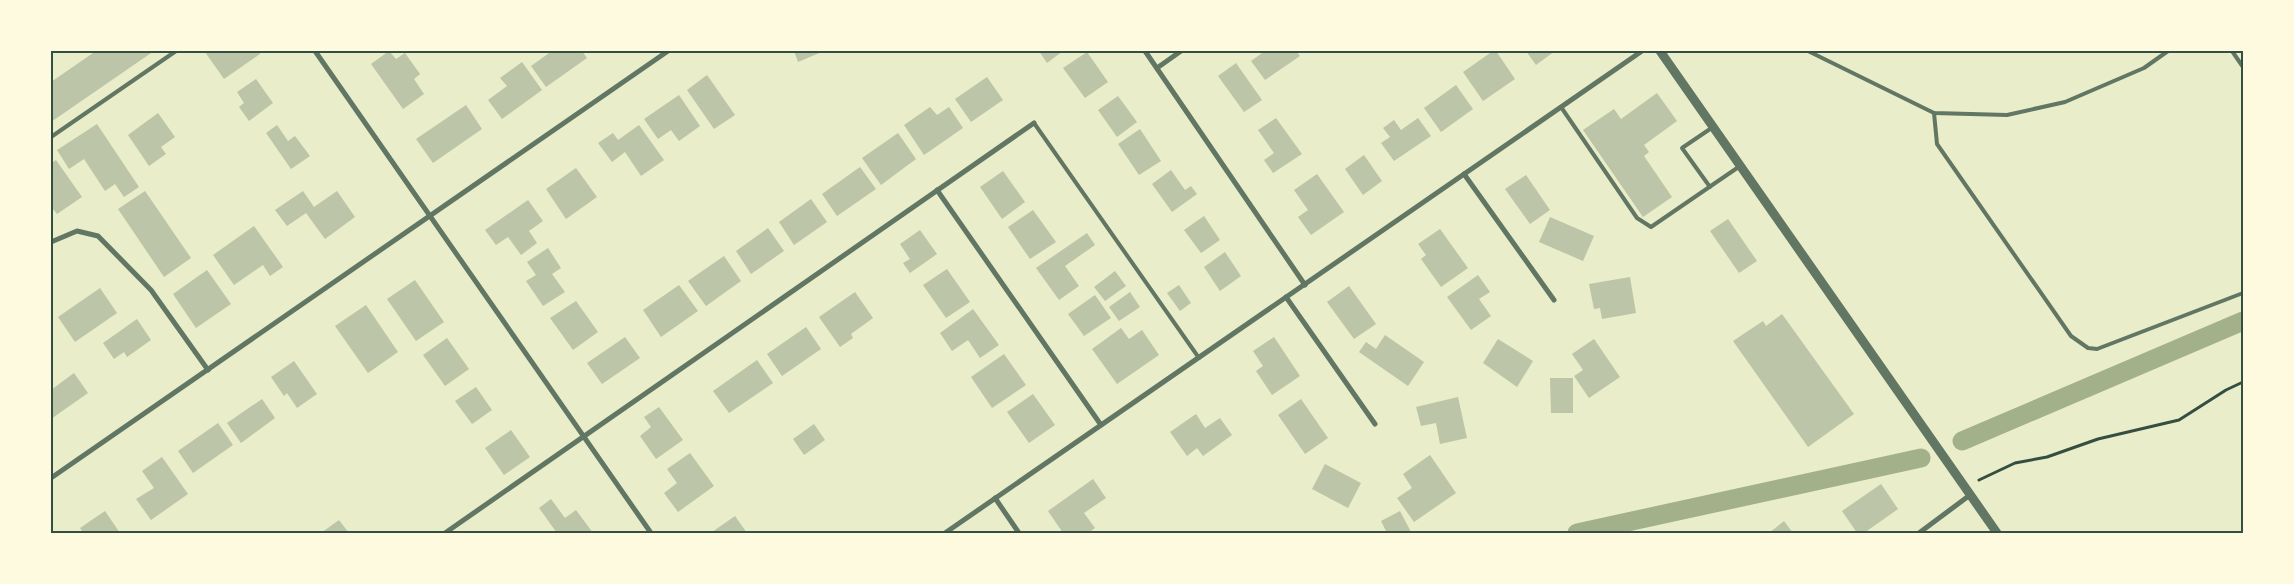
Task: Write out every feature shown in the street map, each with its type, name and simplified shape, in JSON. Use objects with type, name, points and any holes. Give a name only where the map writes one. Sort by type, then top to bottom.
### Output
[{"type":"street","points":[[315,51],[651,533]]},
{"type":"street","points":[[51,478],[668,51]]},
{"type":"street","points":[[1145,51],[1305,285]]},
{"type":"street","points":[[1157,68],[1181,51]]},
{"type":"street","points":[[945,533],[1642,51]]},
{"type":"street","points":[[1660,51],[1997,533]]},
{"type":"street","points":[[445,533],[1034,123]]},
{"type":"street","points":[[1464,174],[1554,300]]},
{"type":"street","points":[[937,190],[1101,425]]},
{"type":"street","points":[[51,242],[77,231],[98,236],[151,290],[208,370]]},
{"type":"street","points":[[1286,297],[1375,424]]},
{"type":"street","points":[[1919,533],[1970,495]]},
{"type":"street","points":[[995,498],[1019,533]]},
{"type":"lane","points":[[51,137],[176,51]]},
{"type":"lane","points":[[1808,51],[1934,113],[2007,114],[2065,102],[2144,68],[2168,51]]},
{"type":"lane","points":[[2232,51],[2243,67]]},
{"type":"lane","points":[[1561,107],[1637,218],[1651,227],[1740,166]]},
{"type":"lane","points":[[1934,113],[1937,144],[2071,336],[2088,348],[2097,349],[2243,292]]},
{"type":"lane","points":[[1034,123],[1199,358]]},
{"type":"lane","points":[[1710,187],[1682,148],[1714,126]]},
{"type":"path","points":[[1979,480],[2015,463],[2047,457],[2098,439],[2179,420],[2226,390],[2243,382]]},
{"type":"building","points":[[96,51],[154,51],[51,122],[51,82]]},
{"type":"building","points":[[259,51],[260,54],[224,79],[205,52]]},
{"type":"building","points":[[389,51],[396,59],[405,53],[420,74],[414,79],[424,94],[403,109],[371,64]]},
{"type":"building","points":[[552,51],[582,51],[587,58],[546,87],[531,66]]},
{"type":"building","points":[[794,51],[824,51],[798,62]]},
{"type":"building","points":[[1039,51],[1063,51],[1047,63]]},
{"type":"building","points":[[1265,51],[1296,51],[1300,56],[1265,80],[1251,61]]},
{"type":"building","points":[[1493,51],[1496,51],[1515,79],[1483,101],[1463,72]]},
{"type":"building","points":[[1526,51],[1555,51],[1536,65]]},
{"type":"building","points":[[1087,52],[1108,82],[1085,98],[1063,68]]},
{"type":"building","points":[[522,62],[542,90],[502,119],[488,100],[507,86],[500,78]]},
{"type":"building","points":[[1236,63],[1262,100],[1244,112],[1218,76]]},
{"type":"building","points":[[707,75],[735,115],[714,129],[687,90]]},
{"type":"building","points":[[987,77],[1003,100],[971,122],[955,99]]},
{"type":"building","points":[[256,79],[273,103],[249,121],[239,107],[244,103],[237,92]]},
{"type":"building","points":[[1456,85],[1473,109],[1441,132],[1424,108]]},
{"type":"building","points":[[1657,93],[1677,121],[1644,145],[1649,152],[1644,156],[1672,197],[1643,217],[1583,130],[1614,109],[1621,119]]},
{"type":"building","points":[[679,95],[700,126],[679,141],[671,130],[658,139],[644,119]]},
{"type":"building","points":[[1118,96],[1137,122],[1117,137],[1098,110]]},
{"type":"building","points":[[466,105],[482,129],[433,163],[416,139]]},
{"type":"building","points":[[930,107],[937,115],[949,107],[963,128],[924,155],[904,125]]},
{"type":"building","points":[[158,113],[175,137],[161,147],[166,154],[149,166],[128,135]]},
{"type":"building","points":[[1276,118],[1302,154],[1273,173],[1264,160],[1274,153],[1258,130]]},
{"type":"building","points":[[1418,118],[1431,136],[1394,161],[1381,143],[1390,137],[1383,128],[1394,120],[1401,130]]},
{"type":"building","points":[[97,124],[139,187],[124,197],[115,184],[105,191],[84,159],[69,169],[57,150]]},
{"type":"building","points":[[277,125],[288,141],[295,136],[310,156],[291,169],[266,133]]},
{"type":"building","points":[[639,125],[664,160],[641,176],[625,152],[612,162],[598,143],[613,133],[618,140]]},
{"type":"building","points":[[1140,129],[1161,161],[1139,175],[1118,144]]},
{"type":"building","points":[[898,133],[916,159],[881,185],[862,158]]},
{"type":"building","points":[[1364,155],[1382,181],[1363,195],[1345,169]]},
{"type":"building","points":[[56,160],[82,197],[57,214],[53,209],[51,211],[51,163]]},
{"type":"building","points":[[860,167],[876,189],[837,216],[822,194]]},
{"type":"building","points":[[576,168],[597,197],[566,219],[546,189]]},
{"type":"building","points":[[1171,170],[1185,190],[1191,186],[1197,194],[1172,212],[1152,184]]},
{"type":"building","points":[[1003,171],[1025,202],[1002,219],[980,187]]},
{"type":"building","points":[[1317,174],[1344,212],[1311,235],[1298,217],[1308,210],[1294,190]]},
{"type":"building","points":[[1526,175],[1550,210],[1530,224],[1505,189]]},
{"type":"building","points":[[145,191],[191,258],[164,277],[118,209]]},
{"type":"building","points":[[303,191],[314,207],[337,191],[355,217],[325,239],[306,213],[287,226],[275,210]]},
{"type":"building","points":[[811,199],[827,222],[794,245],[779,222]]},
{"type":"building","points":[[528,200],[543,221],[529,231],[537,243],[521,255],[508,237],[496,245],[485,230]]},
{"type":"building","points":[[1033,210],[1056,242],[1030,259],[1008,227]]},
{"type":"building","points":[[1204,216],[1220,240],[1201,253],[1184,230]]},
{"type":"building","points":[[1550,217],[1594,236],[1583,261],[1539,242]]},
{"type":"building","points":[[1728,219],[1757,261],[1739,273],[1710,231]]},
{"type":"building","points":[[254,226],[283,267],[270,276],[263,265],[234,285],[213,255]]},
{"type":"building","points":[[768,228],[784,251],[751,274],[736,251]]},
{"type":"building","points":[[1440,229],[1468,268],[1441,287],[1421,259],[1426,255],[1418,244]]},
{"type":"building","points":[[920,230],[937,254],[910,273],[903,263],[910,259],[900,244]]},
{"type":"building","points":[[1087,233],[1095,245],[1065,266],[1079,286],[1059,300],[1036,268]]},
{"type":"building","points":[[548,248],[561,268],[552,274],[565,292],[543,306],[526,281],[536,275],[527,262]]},
{"type":"building","points":[[1225,252],[1241,276],[1220,291],[1204,267]]},
{"type":"building","points":[[724,256],[741,281],[706,306],[688,281]]},
{"type":"building","points":[[947,269],[970,302],[946,318],[923,285]]},
{"type":"building","points":[[207,270],[231,304],[196,328],[173,294]]},
{"type":"building","points":[[1115,271],[1126,286],[1105,301],[1094,287]]},
{"type":"building","points":[[1478,275],[1490,292],[1479,299],[1491,316],[1471,330],[1447,297]]},
{"type":"building","points":[[1630,277],[1636,313],[1602,319],[1600,308],[1594,309],[1589,284]]},
{"type":"building","points":[[415,280],[444,322],[416,341],[387,299]]},
{"type":"building","points":[[679,285],[698,311],[661,337],[643,310]]},
{"type":"building","points":[[1179,285],[1191,303],[1180,311],[1167,293]]},
{"type":"building","points":[[1349,286],[1376,324],[1354,339],[1327,302]]},
{"type":"building","points":[[100,288],[117,313],[75,342],[58,317]]},
{"type":"building","points":[[855,292],[873,318],[851,334],[853,338],[840,347],[819,317]]},
{"type":"building","points":[[1130,292],[1140,307],[1119,321],[1109,307]]},
{"type":"building","points":[[1095,295],[1111,318],[1084,336],[1068,314]]},
{"type":"building","points":[[576,301],[598,332],[573,350],[550,318]]},
{"type":"building","points":[[366,305],[398,352],[368,373],[335,326]]},
{"type":"building","points":[[973,309],[999,345],[980,358],[968,340],[952,351],[940,333]]},
{"type":"building","points":[[1782,314],[1854,414],[1808,447],[1733,341],[1763,321],[1766,326]]},
{"type":"building","points":[[137,319],[151,340],[127,357],[124,352],[114,359],[103,343]]},
{"type":"building","points":[[806,327],[821,349],[782,376],[767,354]]},
{"type":"building","points":[[1121,328],[1129,339],[1142,330],[1159,355],[1117,384],[1092,349]]},
{"type":"building","points":[[1385,335],[1424,362],[1408,386],[1359,352],[1366,342],[1376,349]]},
{"type":"building","points":[[625,337],[640,358],[602,384],[587,363]]},
{"type":"building","points":[[1274,337],[1300,376],[1272,395],[1256,371],[1263,366],[1253,351]]},
{"type":"building","points":[[447,338],[469,369],[445,386],[423,355]]},
{"type":"building","points":[[1498,339],[1533,361],[1517,387],[1483,363]]},
{"type":"building","points":[[1594,339],[1620,377],[1589,398],[1574,376],[1583,370],[1572,354]]},
{"type":"building","points":[[1004,354],[1026,385],[992,408],[971,377]]},
{"type":"building","points":[[757,360],[773,383],[729,413],[713,391]]},
{"type":"building","points":[[294,361],[317,394],[297,408],[287,393],[284,396],[271,377]]},
{"type":"building","points":[[74,373],[88,393],[51,419],[51,390]]},
{"type":"building","points":[[1550,378],[1573,378],[1573,413],[1551,413]]},
{"type":"building","points":[[476,387],[492,410],[472,424],[455,401]]},
{"type":"building","points":[[1033,394],[1055,425],[1029,443],[1007,412]]},
{"type":"building","points":[[1458,397],[1467,438],[1440,444],[1436,423],[1421,426],[1416,407]]},
{"type":"building","points":[[262,399],[275,418],[241,443],[227,423]]},
{"type":"building","points":[[1301,399],[1328,438],[1305,454],[1278,415]]},
{"type":"building","points":[[659,407],[683,440],[656,459],[640,436],[651,427],[644,417]]},
{"type":"building","points":[[1196,414],[1205,428],[1220,418],[1232,435],[1203,456],[1197,448],[1187,456],[1170,432]]},
{"type":"building","points":[[218,423],[233,445],[193,473],[178,451]]},
{"type":"building","points":[[814,424],[825,440],[804,455],[793,439]]},
{"type":"building","points":[[511,430],[530,457],[504,475],[485,448]]},
{"type":"building","points":[[690,453],[714,486],[678,512],[664,493],[677,483],[667,469]]},
{"type":"building","points":[[1430,455],[1456,493],[1414,522],[1397,498],[1412,488],[1403,474]]},
{"type":"building","points":[[162,457],[188,494],[151,520],[136,499],[154,488],[142,471]]},
{"type":"building","points":[[1325,464],[1361,483],[1348,508],[1312,489]]},
{"type":"building","points":[[1093,479],[1106,498],[1084,513],[1095,528],[1088,533],[1063,533],[1048,511]]},
{"type":"building","points":[[1881,484],[1898,509],[1864,533],[1857,533],[1842,511]]},
{"type":"building","points":[[551,499],[565,518],[576,510],[593,533],[557,533],[539,508]]},
{"type":"building","points":[[105,511],[120,533],[83,533],[80,528]]},
{"type":"building","points":[[1400,511],[1411,532],[1387,533],[1381,521]]},
{"type":"building","points":[[735,516],[747,533],[712,532]]},
{"type":"building","points":[[339,520],[349,533],[321,533]]},
{"type":"building","points":[[1784,521],[1793,533],[1769,533]]},
{"type":"waterway","points":[[1962,441],[2243,321]]},
{"type":"waterway","points":[[1577,533],[1921,458]]}]
